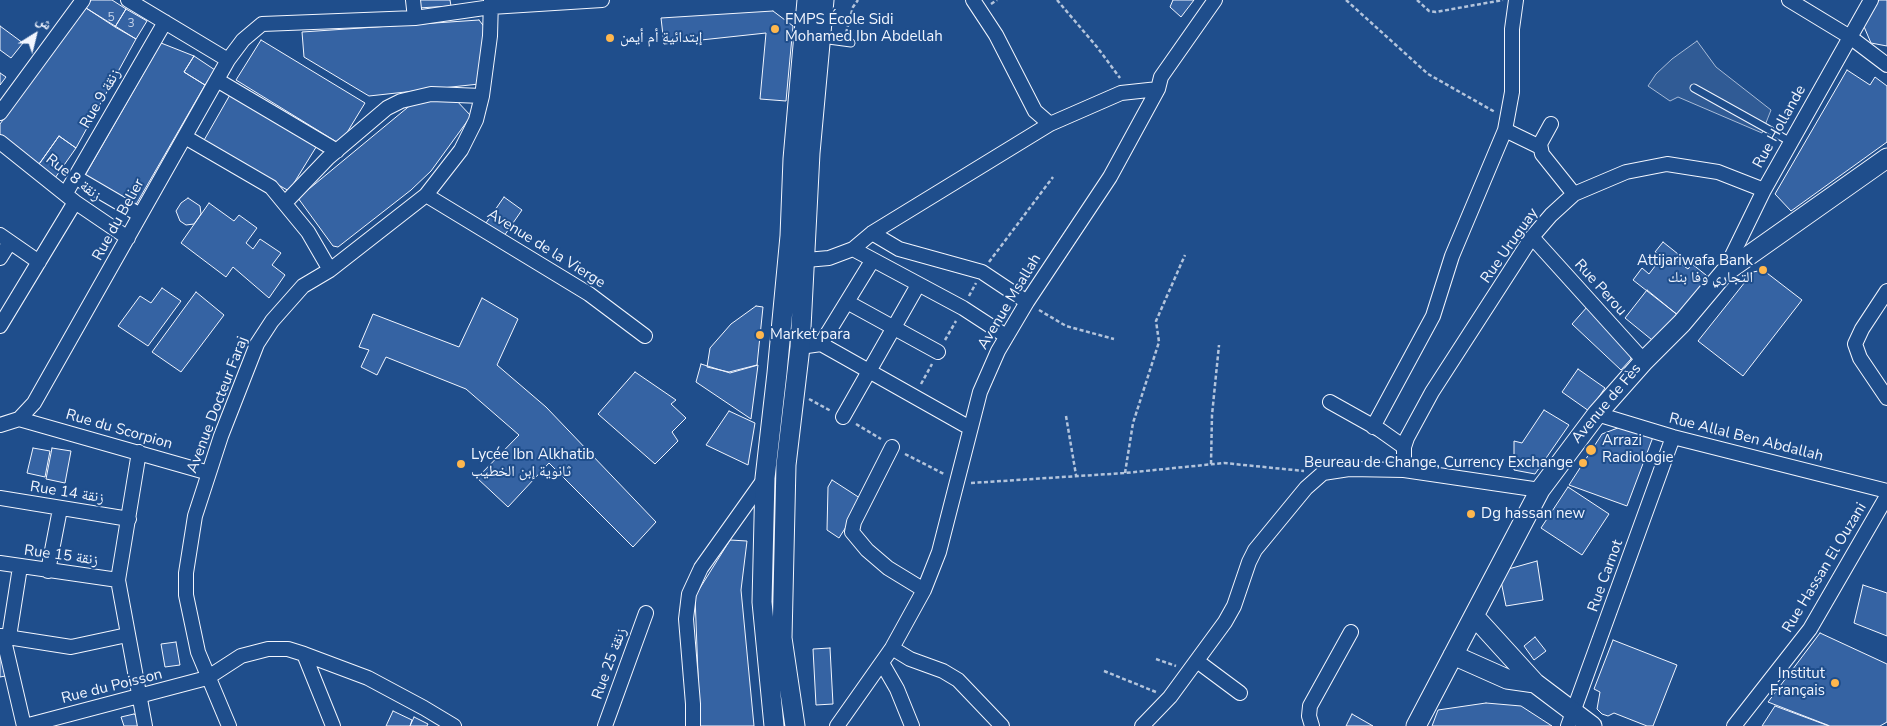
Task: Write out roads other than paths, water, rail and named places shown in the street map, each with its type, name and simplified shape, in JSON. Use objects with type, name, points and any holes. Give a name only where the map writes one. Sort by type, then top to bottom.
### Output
[{"type":"main road","points":[[774,726],[762,602],[765,478],[790,236],[793,159],[807,0]]},
{"type":"main road","points":[[795,726],[782,638],[786,465],[800,347],[806,260],[810,153],[824,0]]},
{"type":"main road","name":"Avenue de Fès","points":[[1416,726],[1540,490],[1597,414],[1644,361],[1682,323],[1724,273],[1887,158]]},
{"type":"main road","points":[[1474,616],[1535,683],[1571,719],[1592,726]]},
{"type":"main road","points":[[1453,655],[1507,678],[1535,683]]},
{"type":"street","points":[[0,113],[83,0]]},
{"type":"street","points":[[128,0],[228,60]]},
{"type":"street","points":[[412,0],[415,18],[491,4],[602,0]]},
{"type":"street","points":[[973,0],[996,35],[1035,111],[1050,124]]},
{"type":"street","name":"Avenue Msallah","points":[[836,726],[892,648],[924,590],[939,552],[970,428],[987,373],[1006,336],[1110,177],[1158,89],[1165,69],[1215,0]]},
{"type":"street","points":[[1373,427],[1401,373],[1419,346],[1433,316],[1452,256],[1506,123],[1512,92],[1512,29],[1516,0]]},
{"type":"street","points":[[1789,0],[1850,37],[1887,64]]},
{"type":"street","name":"Rue Hollande","points":[[1724,273],[1764,190],[1871,0]]},
{"type":"street","name":"Avenue Docteur Faraj","points":[[229,726],[207,678],[191,627],[186,573],[195,516],[208,473],[242,380],[267,328],[303,286],[330,270],[426,195],[461,150],[476,120],[482,96],[486,72],[491,4]]},
{"type":"street","name":"Rue du Belier","points":[[19,419],[34,403],[50,378],[228,60],[243,40],[262,24],[415,18]]},
{"type":"street","name":"Rue 9 زنقة","points":[[0,326],[39,262],[70,197],[75,177],[165,22]]},
{"type":"street","points":[[218,80],[337,151]]},
{"type":"street","points":[[806,260],[829,258],[853,249],[872,233],[1050,124],[1128,91],[1158,89]]},
{"type":"street","points":[[286,203],[337,151],[387,108],[401,101],[431,94],[482,96]]},
{"type":"street","points":[[1506,123],[1540,147],[1544,158],[1574,194]]},
{"type":"street","points":[[1540,147],[1551,124]]},
{"type":"street","points":[[185,137],[271,187],[308,232],[330,270]]},
{"type":"street","name":"Rue 8 زنقة","points":[[0,142],[70,197],[128,238]]},
{"type":"street","name":"Rue Uruguay","points":[[1404,470],[1404,447],[1411,428],[1432,392],[1532,237],[1551,215],[1574,194],[1626,172],[1666,164],[1718,172],[1764,190]]},
{"type":"street","points":[[75,177],[140,215]]},
{"type":"street","name":"Avenue de la Vierge","points":[[426,195],[589,294],[645,336]]},
{"type":"street","points":[[872,233],[899,249],[931,260],[982,272],[1027,302]]},
{"type":"street","name":"Rue Perou","points":[[1532,237],[1644,361]]},
{"type":"street","points":[[0,258],[5,238],[39,262]]},
{"type":"street","points":[[853,249],[872,261],[963,308],[1006,336]]},
{"type":"street","points":[[821,344],[872,261]]},
{"type":"street","points":[[844,417],[918,285]]},
{"type":"street","points":[[1887,291],[1862,328],[1855,344],[1860,358],[1887,398]]},
{"type":"street","points":[[847,302],[938,352]]},
{"type":"street","points":[[800,347],[821,344],[970,428]]},
{"type":"street","points":[[1330,402],[1404,447]]},
{"type":"street","name":"Rue Allal Ben Abdallah","points":[[1597,414],[1673,437],[1887,491]]},
{"type":"street","points":[[0,425],[19,419]]},
{"type":"street","name":"Rue du Scorpion","points":[[19,419],[208,473]]},
{"type":"street","name":"Rue Carnot","points":[[1571,719],[1673,437]]},
{"type":"street","points":[[892,447],[859,513],[852,532],[862,545],[888,568],[924,590]]},
{"type":"street","points":[[139,452],[118,580],[145,726]]},
{"type":"street","points":[[1142,726],[1170,697],[1234,606],[1255,550],[1306,488],[1323,473],[1349,469],[1404,470],[1540,490]]},
{"type":"street","points":[[693,726],[686,619],[689,594],[701,568],[765,478]]},
{"type":"street","name":"Rue Hassan El Ouzani","points":[[1734,726],[1810,629],[1887,496]]},
{"type":"street","name":"Rue 14 زنقة","points":[[0,498],[129,519]]},
{"type":"street","points":[[48,570],[60,509]]},
{"type":"street","name":"Rue 15 زنقة","points":[[0,563],[118,580]]},
{"type":"street","points":[[20,567],[4,636],[25,726]]},
{"type":"street","name":"Rue 25 زنقة","points":[[605,726],[646,613]]},
{"type":"street","points":[[1312,726],[1309,716],[1310,706],[1351,632]]},
{"type":"street","points":[[4,636],[72,647],[127,635]]},
{"type":"street","points":[[892,648],[910,660],[943,671],[958,680],[1002,726]]},
{"type":"street","name":"Rue du Poisson","points":[[25,726],[139,698],[207,678],[240,656],[268,649],[288,649],[374,681],[454,726]]},
{"type":"street","points":[[304,654],[333,726]]},
{"type":"street","points":[[882,663],[897,689],[912,726]]},
{"type":"street","points":[[1193,666],[1240,693]]},
{"type":"lane","points":[[820,39],[851,43]]},
{"type":"lane","points":[[1694,88],[1791,142]]},
{"type":"place","name":"FMPS École Sidi Mohamed Ibn Abdellah","points":[[775,29]]},
{"type":"place","name":"إبتدائية أم أيمن","points":[[610,38]]},
{"type":"place","name":"Attijariwafa Bank التجاري وفا بنك","points":[[1763,270]]},
{"type":"place","name":"Market para","points":[[760,335]]},
{"type":"place","name":"Arrazi Radiologie","points":[[1591,450]]},
{"type":"place","name":"Beureau de Change, Currency Exchange","points":[[1583,463]]},
{"type":"place","name":"Lycée Ibn Alkhatib ثانوية إبن الخطيب","points":[[461,464]]},
{"type":"place","name":"Dg hassan new","points":[[1471,514]]},
{"type":"place","name":"Institut Français","points":[[1835,683]]}]
